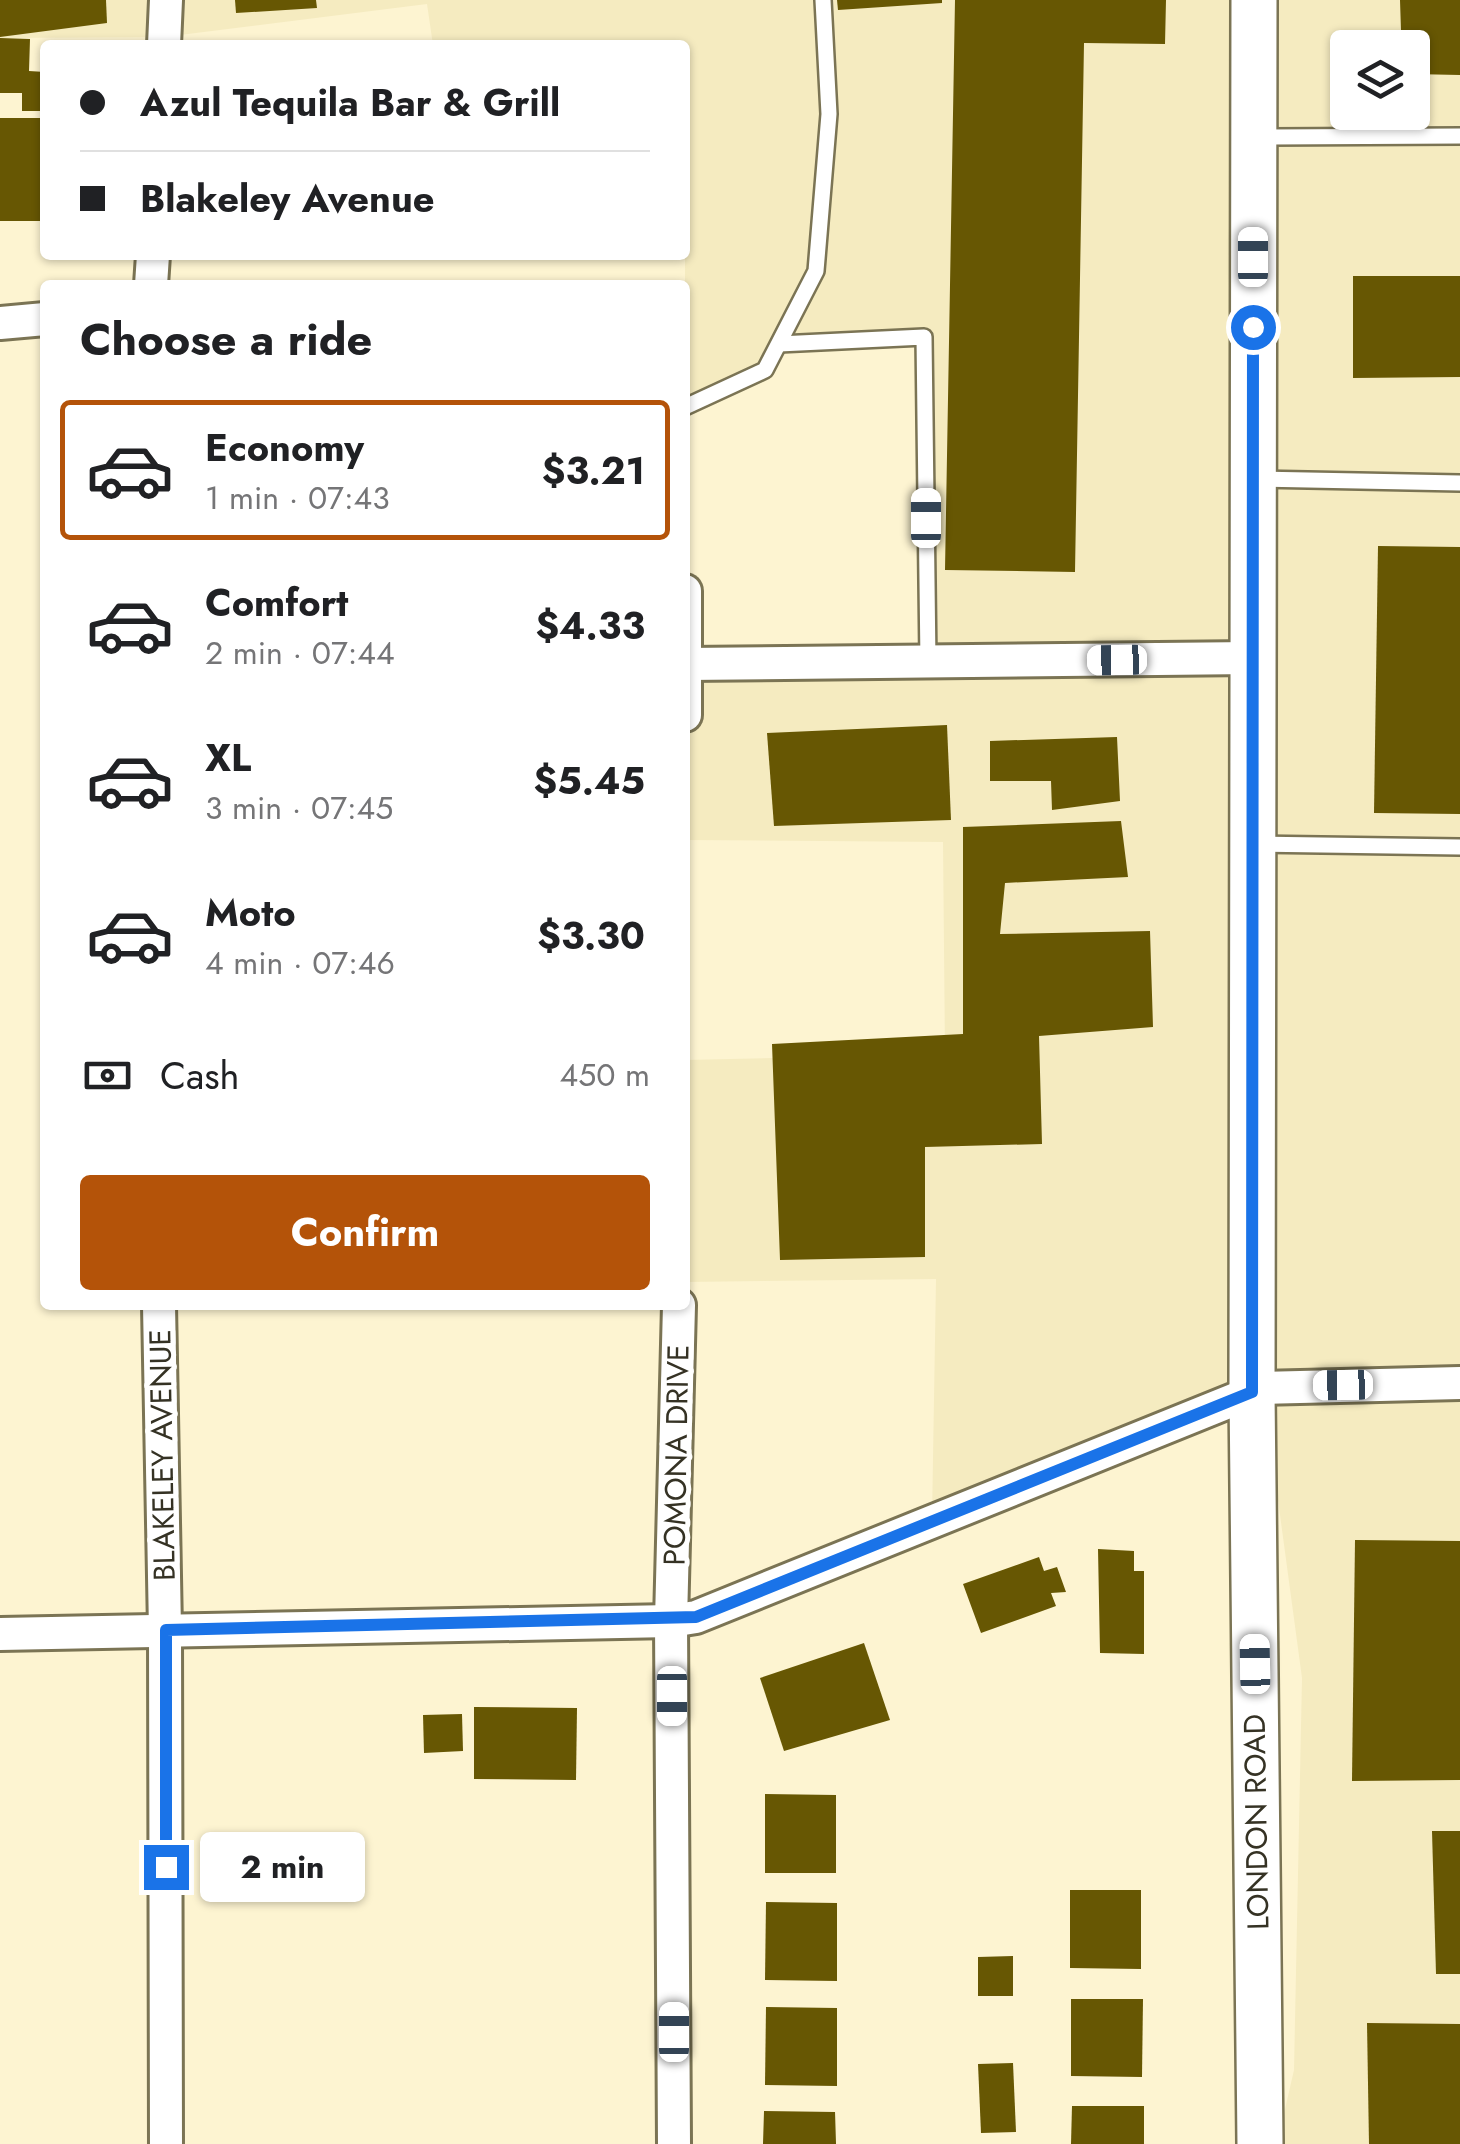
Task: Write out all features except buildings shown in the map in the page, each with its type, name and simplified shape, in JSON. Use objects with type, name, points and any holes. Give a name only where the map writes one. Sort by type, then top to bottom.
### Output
[{"type":"street","points":[[164,40],[166,0]]},
{"type":"street","name":"LONDON ROAD","points":[[1254,0],[1252,1392],[1260,2144]]},
{"type":"street","points":[[0,322],[40,320]]},
{"type":"street","points":[[690,664],[1252,658]]},
{"type":"street","name":"BLAKELEY AVENUE","points":[[159,1310],[166,1630],[166,2144]]},
{"type":"street","name":"POMONA DRIVE","points":[[674,2144],[672,1621],[679,1310]]},
{"type":"street","points":[[0,1634],[672,1621],[754,1596],[932,1518],[1252,1392],[1281,1386],[1460,1382]]},
{"type":"lane","points":[[690,405],[765,370],[816,271],[829,114],[823,0]]},
{"type":"lane","points":[[1254,137],[1460,136]]},
{"type":"lane","points":[[779,344],[924,337],[928,662]]},
{"type":"lane","points":[[1252,479],[1460,482]]},
{"type":"lane","points":[[1253,844],[1460,847]]},
{"type":"shaded area","points":[[0,0],[1460,0],[1460,2144],[1277,2144],[1294,2070],[1302,1678],[1263,1389],[932,1518],[936,1279],[690,1282],[690,1060],[945,1054],[943,842],[690,840],[690,664],[928,662],[924,338],[779,344],[765,370],[690,405],[690,280],[685,280],[685,260],[690,260],[690,40],[432,40],[427,4],[164,37],[0,38]]},
{"type":"route","points":[[166,1867],[166,1630],[672,1621],[696,1617],[754,1596],[932,1518],[1252,1392],[1253,327]]}]
